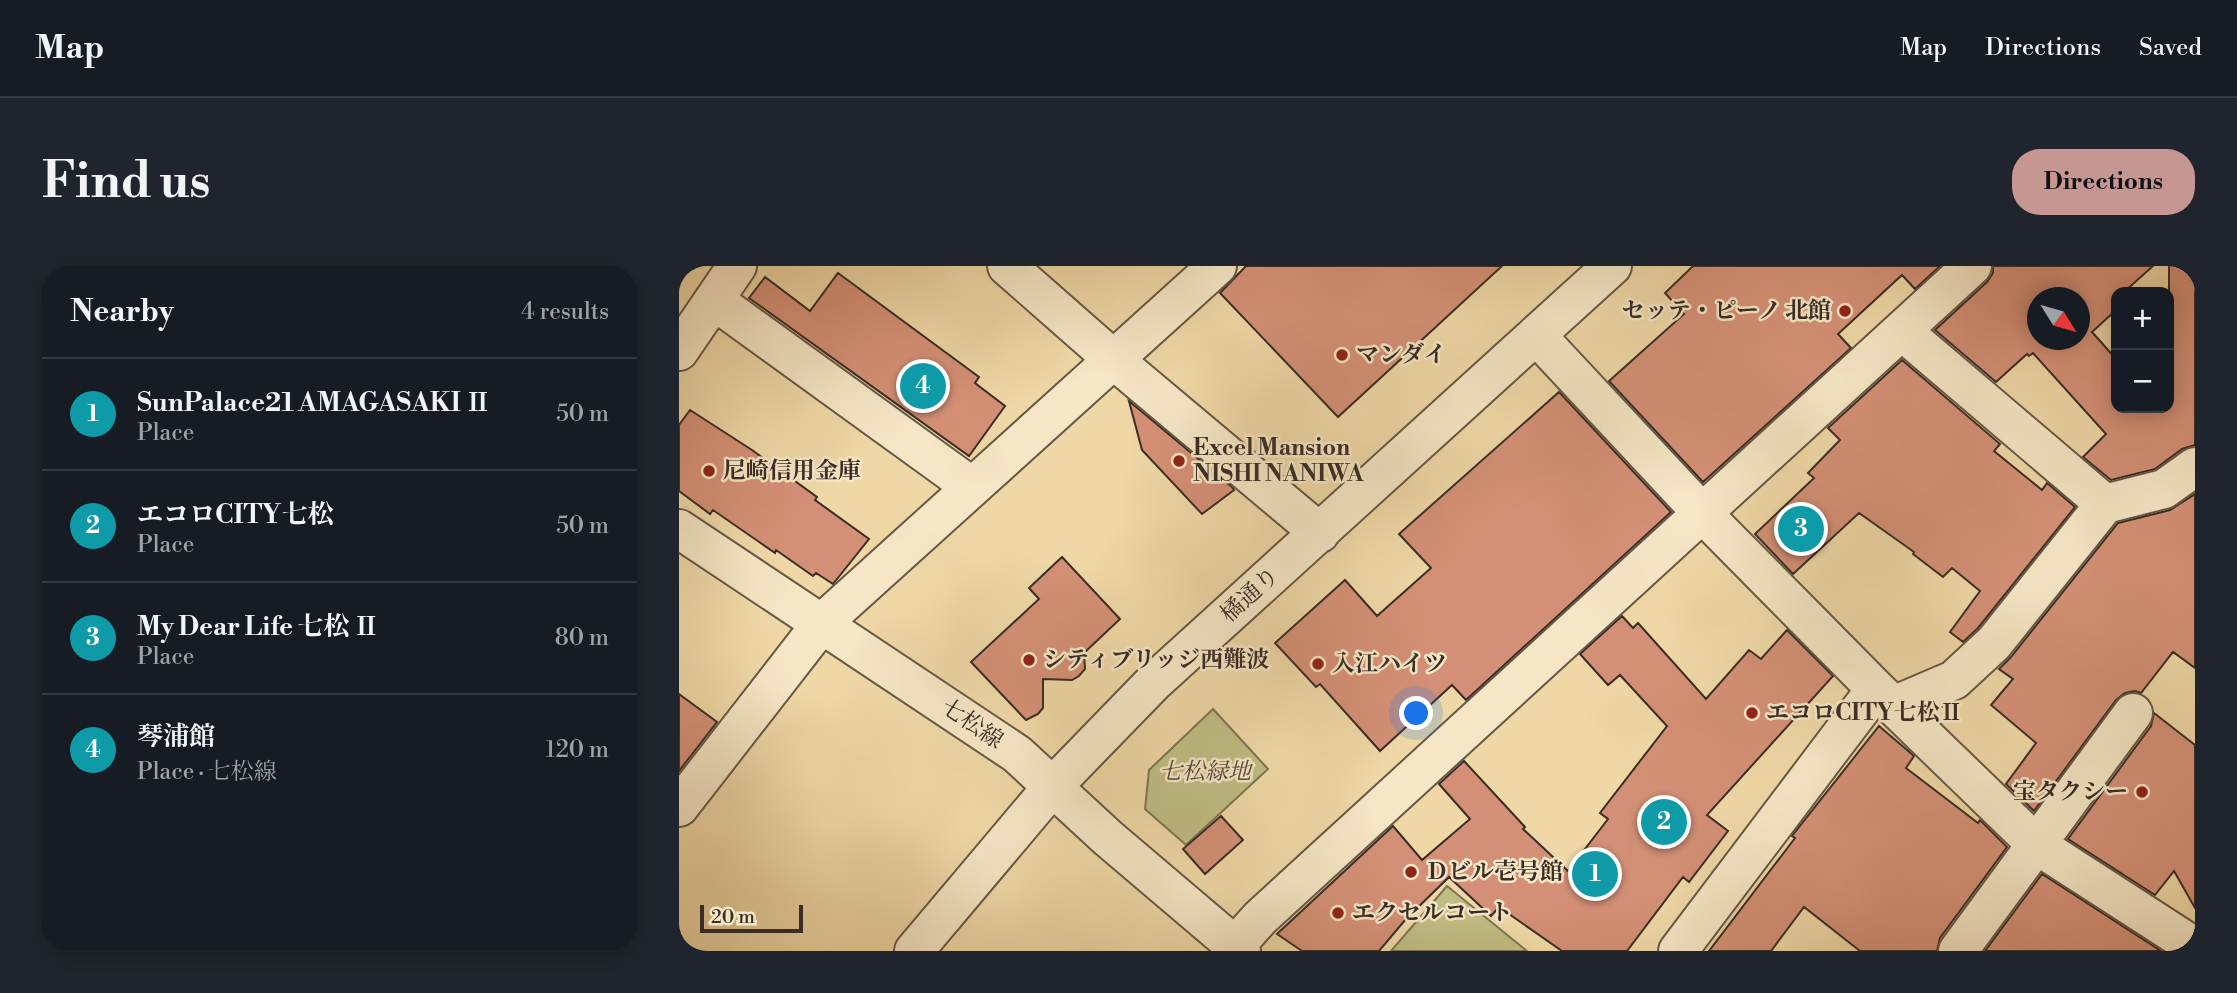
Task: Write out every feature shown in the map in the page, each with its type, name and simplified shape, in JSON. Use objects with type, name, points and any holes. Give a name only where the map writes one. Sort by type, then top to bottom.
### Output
[{"type":"street","points":[[679,351],[737,266]]},
{"type":"street","points":[[1007,266],[1320,533]]},
{"type":"street","points":[[679,807],[821,623],[1217,266]]},
{"type":"street","name":"橘通り","points":[[914,951],[1053,786],[1153,683],[1612,266]]},
{"type":"street","points":[[1238,948],[1260,918],[1972,266]]},
{"type":"street","points":[[715,301],[972,487]]},
{"type":"street","points":[[1902,331],[2105,504]]},
{"type":"street","points":[[1536,335],[1703,514],[1884,698],[2037,845],[2195,947]]},
{"type":"street","points":[[1678,951],[1884,698],[1954,680],[1994,643],[2105,504],[2164,489],[2195,467]]},
{"type":"street","name":"七松線","points":[[679,529],[1017,754],[1108,838],[1238,948]]},
{"type":"street","points":[[1958,951],[2133,713]]},
{"type":"green space","name":"七松緑地","points":[[1213,709],[1268,769],[1186,845],[1145,809],[1149,770]]},
{"type":"green space","points":[[1447,886],[1527,951],[1391,951]]},
{"type":"building","name":"マンダイ","points":[[1246,266],[1502,266],[1338,417],[1220,293]]},
{"type":"building","points":[[1693,266],[1940,266],[1915,289],[1902,275],[1838,334],[1851,348],[1703,482],[1609,381],[1684,314],[1665,293]]},
{"type":"building","points":[[1993,266],[2153,266],[2130,287],[2111,287],[2111,315],[2092,332],[2111,353],[2111,413],[2174,413],[2174,287],[2169,287],[2169,266],[2195,266],[2195,445],[2182,449],[2155,469],[2111,480],[2083,457],[2106,434],[2033,353],[2029,356],[2027,354],[1996,382],[1935,330],[1987,282],[1993,273]]},
{"type":"building","points":[[838,273],[979,377],[975,383],[1005,406],[969,456],[749,298],[765,277],[810,311]]},
{"type":"building","points":[[1902,360],[2000,444],[1994,451],[2042,490],[2047,483],[2075,507],[1978,628],[1963,642],[1950,632],[1980,591],[1952,568],[1943,577],[1913,554],[1914,552],[1859,513],[1793,574],[1755,534],[1814,478],[1808,473],[1840,440],[1828,428]]},
{"type":"building","points":[[1559,392],[1671,512],[1466,700],[1452,685],[1380,751],[1320,684],[1316,687],[1275,643],[1345,580],[1377,616],[1431,568],[1399,534]]},
{"type":"building","name":"Excel Mansion NISHI NANIWA","points":[[1129,401],[1234,490],[1202,514],[1142,450]]},
{"type":"building","points":[[690,410],[752,450],[869,539],[833,584],[816,573],[813,576],[776,550],[775,553],[713,510],[710,514],[679,491],[679,425]]},
{"type":"building","points":[[2195,494],[2195,668],[2173,652],[2141,693],[2125,693],[2116,700],[2034,811],[2006,784],[2036,743],[1991,705],[2013,679],[1999,669],[2118,523],[2170,510]]},
{"type":"building","points":[[1062,557],[1120,619],[1084,653],[1085,669],[1079,676],[1072,680],[1043,679],[1043,708],[1026,720],[971,662],[1039,599],[1029,588]]},
{"type":"building","points":[[1622,616],[1633,628],[1638,623],[1706,699],[1749,650],[1761,659],[1787,630],[1833,676],[1707,815],[1728,831],[1689,882],[1683,877],[1627,951],[1562,951],[1499,907],[1491,916],[1449,877],[1406,919],[1379,951],[1302,951],[1277,934],[1393,826],[1422,860],[1470,819],[1439,784],[1464,761],[1525,827],[1523,829],[1568,871],[1608,819],[1600,813],[1667,726],[1620,675],[1608,685],[1580,654]]},
{"type":"building","points":[[679,694],[717,722],[679,771]]},
{"type":"building","name":"宝タクシー","points":[[2154,713],[2195,745],[2195,908],[2174,871],[2155,895],[2068,839],[2151,726]]},
{"type":"building","points":[[1879,726],[1914,756],[1906,768],[1978,823],[1980,820],[2007,847],[1940,938],[1937,951],[1860,951],[1804,907],[1771,951],[1709,951],[1795,838],[1792,836]]},
{"type":"building","points":[[1221,816],[1243,840],[1205,874],[1183,849]]},
{"type":"building","points":[[2042,874],[2161,951],[1985,951]]},
{"type":"place","name":"セッテ・ピーノ 北館","points":[[1845,311]]},
{"type":"place","name":"マンダイ","points":[[1342,355]]},
{"type":"place","name":"琴浦館","points":[[923,386]]},
{"type":"place","name":"Excel Mansion NISHI NANIWA","points":[[1179,461]]},
{"type":"place","name":"尼崎信用金庫","points":[[709,471]]},
{"type":"place","name":"My Dear Life 七松 Ⅱ","points":[[1801,529]]},
{"type":"place","name":"シティブリッジ西難波","points":[[1029,660]]},
{"type":"place","name":"入江ハイツ","points":[[1318,664]]},
{"type":"place","name":"エコロCITY七松Ⅱ","points":[[1752,713]]},
{"type":"place","name":"宝タクシー","points":[[2142,792]]},
{"type":"place","name":"エコロCITY七松","points":[[1664,822]]},
{"type":"place","name":"Ｄビル壱号館","points":[[1411,872]]},
{"type":"place","name":"SunPalace21 AMAGASAKI Ⅱ","points":[[1595,874]]},
{"type":"place","name":"エクセルコート","points":[[1338,913]]}]
